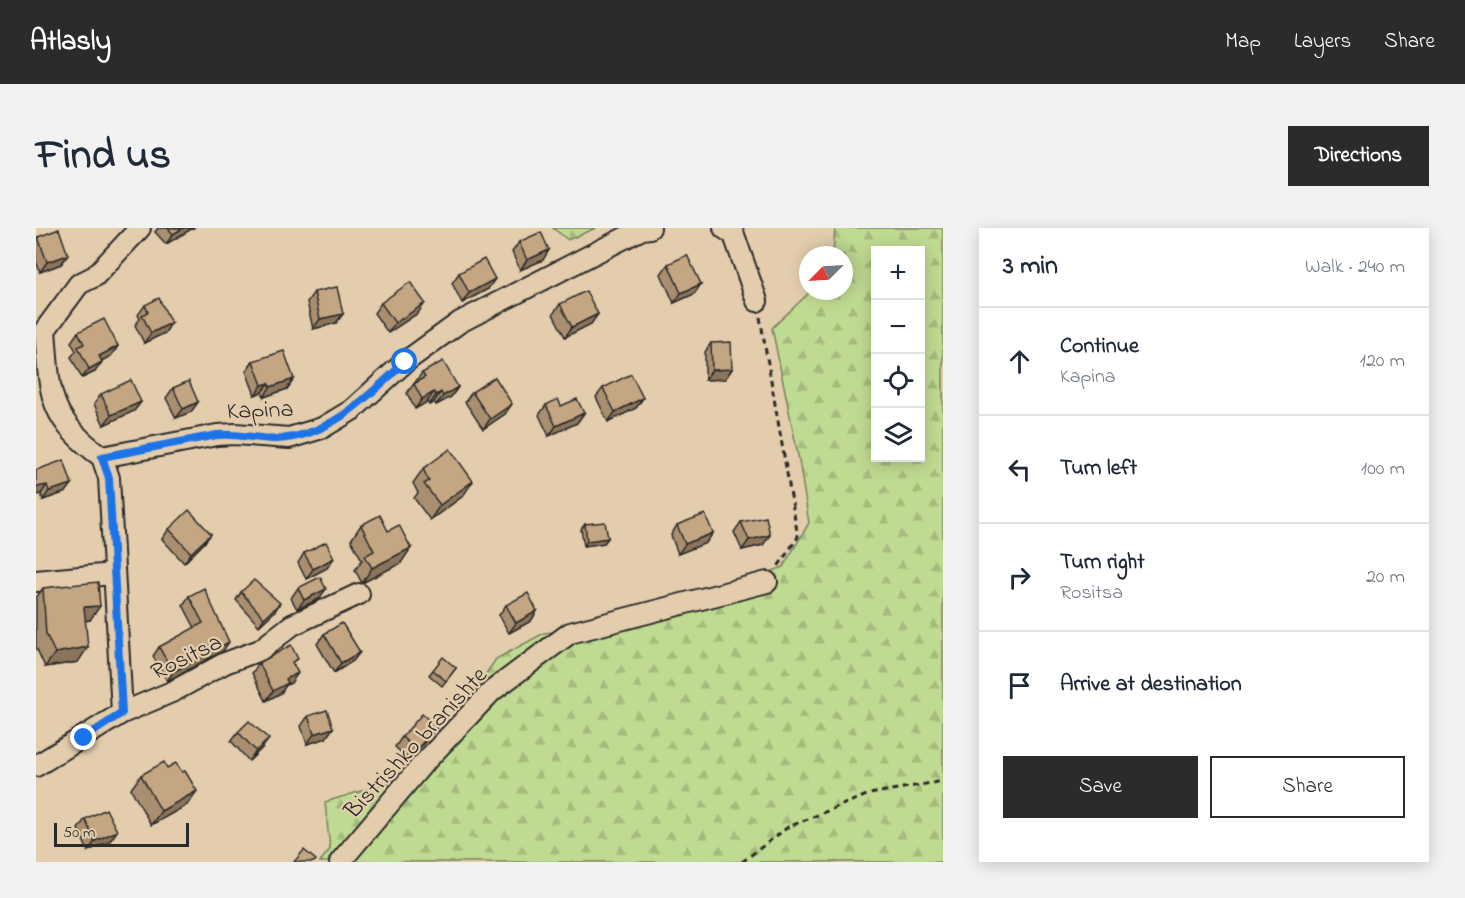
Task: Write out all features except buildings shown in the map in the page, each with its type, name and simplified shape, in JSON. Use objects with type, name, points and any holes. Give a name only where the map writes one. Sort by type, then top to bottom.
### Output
[{"type":"street","points":[[122,713],[109,478],[102,457],[64,425],[55,405],[41,322],[79,284],[95,276],[140,228]]},
{"type":"street","name":"Kapina","points":[[102,457],[217,435],[289,438],[322,428],[352,410],[405,362],[460,322],[642,229],[650,228]]},
{"type":"street","points":[[724,228],[734,235],[757,301]]},
{"type":"street","points":[[36,581],[113,574]]},
{"type":"street","name":"Bistrishko branishte","points":[[340,862],[421,766],[492,691],[570,633],[767,582]]},
{"type":"street","name":"Rositsa","points":[[36,766],[122,713],[174,691],[225,663],[260,650],[292,625],[359,594]]},
{"type":"path","points":[[757,301],[798,537],[767,582]]},
{"type":"path","points":[[741,862],[788,826],[869,794],[943,782]]},
{"type":"green space","points":[[553,228],[596,228],[568,240]]},
{"type":"green space","points":[[835,228],[943,228],[943,862],[320,862],[330,849],[325,802],[407,777],[464,706],[496,659],[544,633],[635,624],[783,567],[809,523],[799,460],[772,328],[802,300],[853,300],[853,246],[834,246]]},
{"type":"route","points":[[84,738],[122,713],[109,478],[102,457],[217,435],[289,438],[322,428],[352,410],[405,362]]}]
